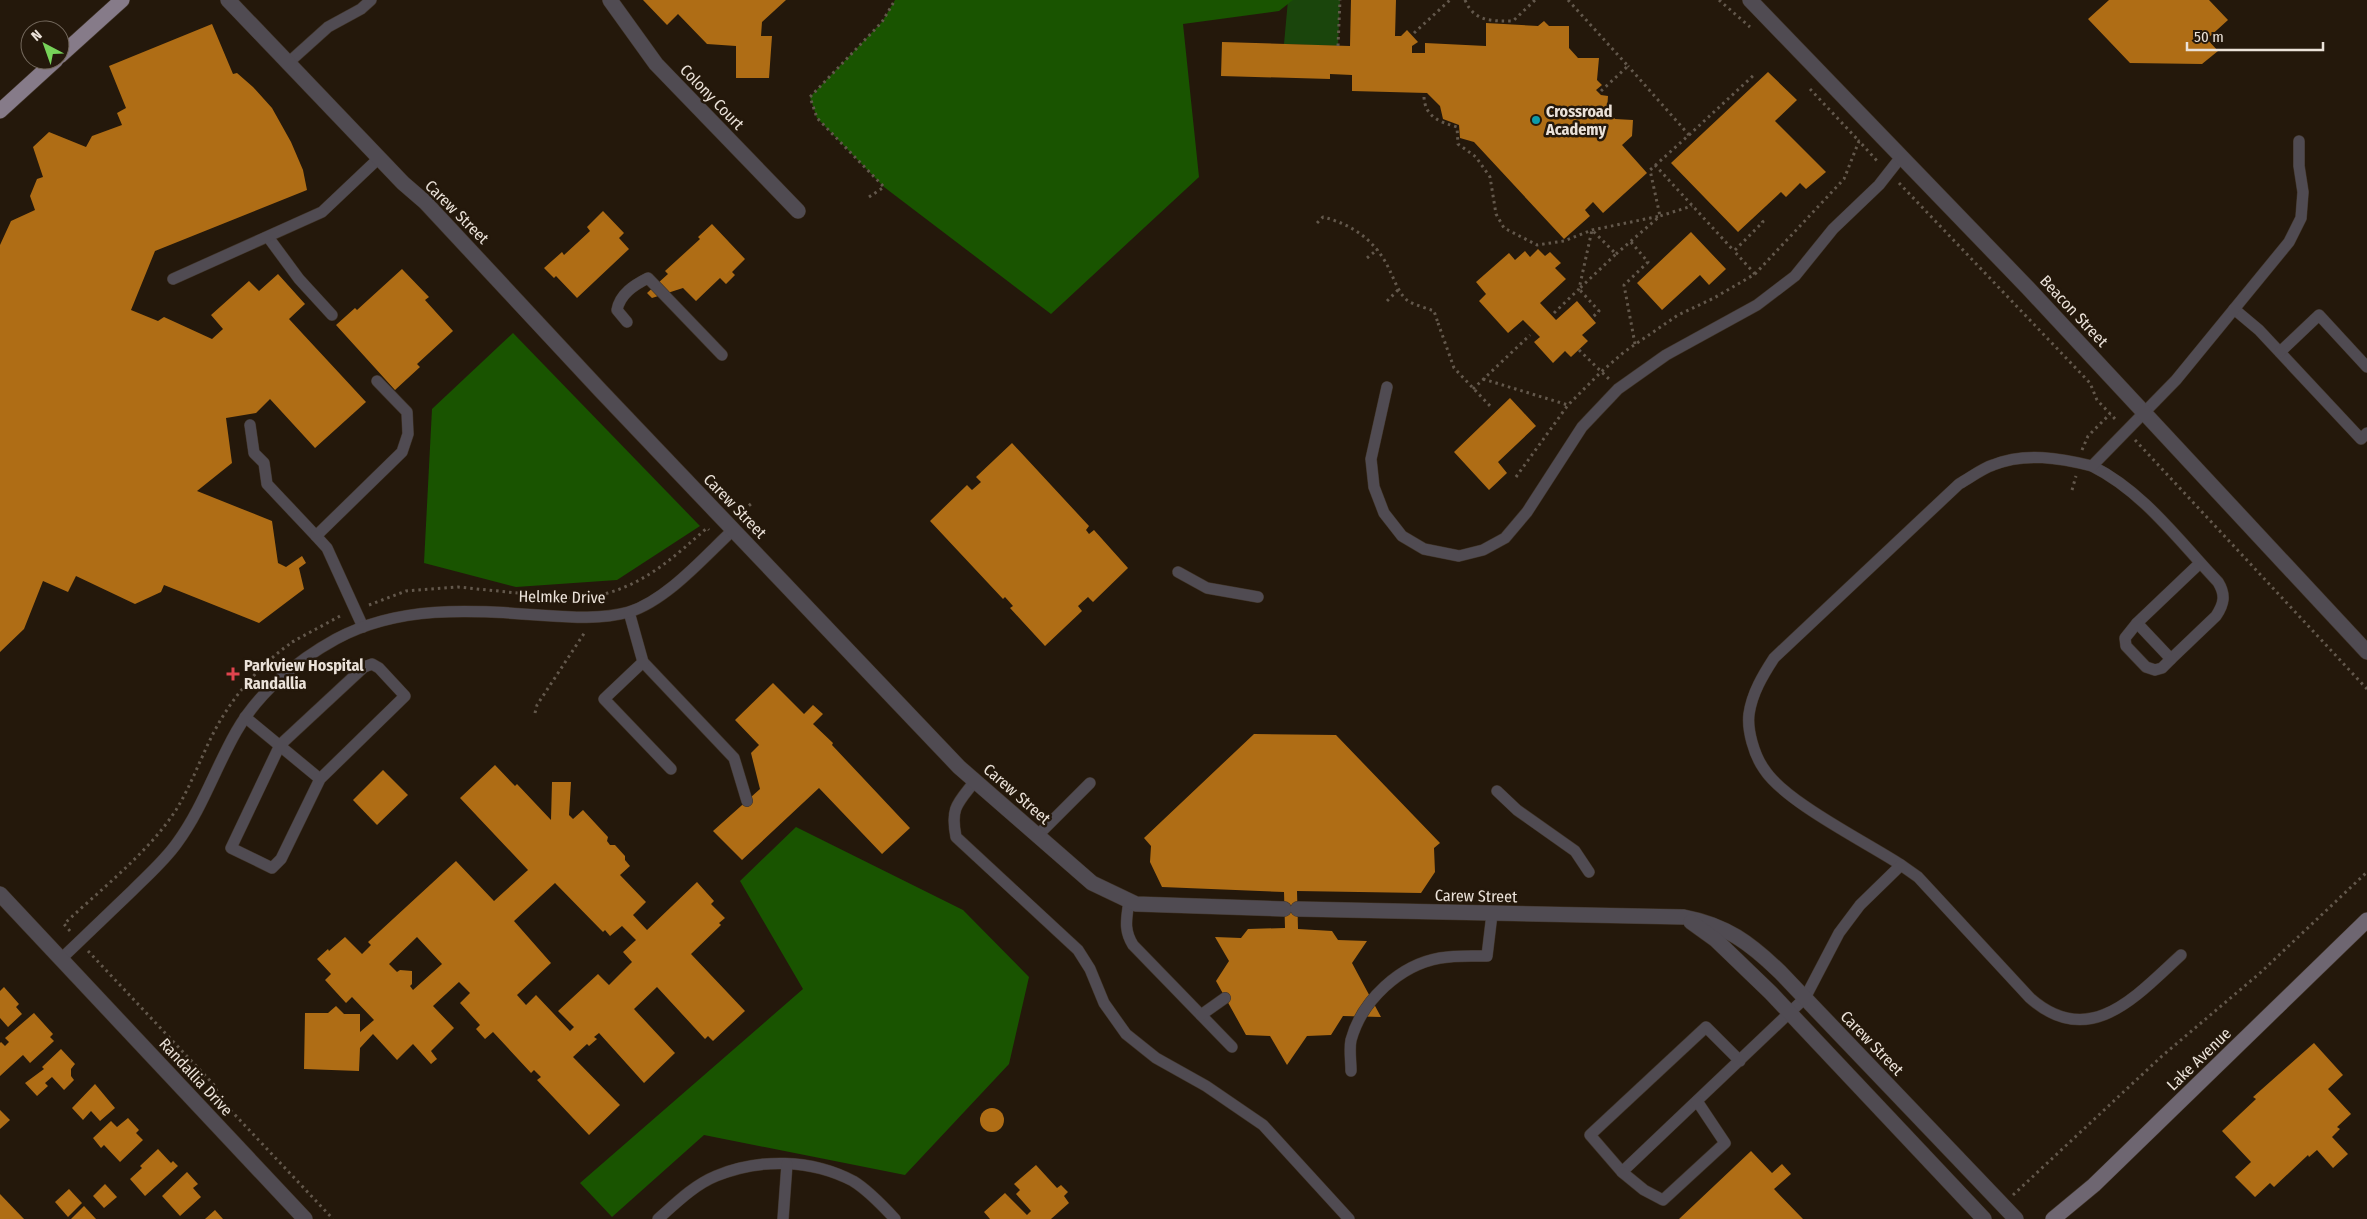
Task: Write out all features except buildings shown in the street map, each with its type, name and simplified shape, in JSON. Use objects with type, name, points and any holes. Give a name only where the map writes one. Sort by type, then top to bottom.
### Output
[{"type":"main road","points":[[70,47],[122,0]]},
{"type":"main road","points":[[0,110],[45,70]]},
{"type":"main road","name":"Lake Avenue","points":[[2053,1219],[2094,1185],[2367,920]]},
{"type":"street","name":"Carew Street","points":[[228,0],[403,183],[425,202],[730,527],[959,767],[1092,883],[1136,904],[1224,909],[1684,917],[1706,922],[1736,935],[1754,946],[2016,1219]]},
{"type":"street","name":"Colony Court","points":[[610,0],[656,64],[798,211]]},
{"type":"street","name":"Beacon Street","points":[[1750,0],[2145,412],[2367,652]]},
{"type":"street","name":"Randallia Drive","points":[[0,894],[302,1218]]},
{"type":"street","points":[[1684,917],[1716,940],[1790,1013],[1984,1219]]},
{"type":"lane","points":[[288,63],[328,26],[361,10],[371,0]]},
{"type":"lane","points":[[2092,466],[2125,430],[2176,380],[2289,242],[2301,218],[2303,192],[2298,166],[2299,141]]},
{"type":"lane","points":[[1386,387],[1371,459],[1374,487],[1384,513],[1402,536],[1424,549],[1460,556],[1483,550],[1505,538],[1527,512],[1582,427],[1618,389],[1666,355],[1756,305],[1795,276],[1834,229],[1879,185],[1901,157]]},
{"type":"lane","points":[[173,279],[322,212],[379,158]]},
{"type":"lane","points":[[268,237],[299,279],[332,315]]},
{"type":"lane","points":[[627,322],[617,310],[619,300],[637,284],[648,278],[722,355]]},
{"type":"lane","points":[[2234,309],[2280,352],[2361,439],[2367,433]]},
{"type":"lane","points":[[2280,352],[2319,316],[2367,367]]},
{"type":"lane","points":[[316,536],[402,452],[408,434],[407,412],[377,381]]},
{"type":"lane","points":[[250,425],[254,453],[264,463],[267,484],[327,548],[363,627]]},
{"type":"lane","points":[[2181,955],[2137,995],[2116,1011],[2097,1018],[2074,1020],[2058,1016],[2041,1008],[1918,877],[1901,864],[1786,791],[1764,769],[1752,739],[1749,714],[1758,683],[1774,658],[1959,484],[1993,464],[2031,457],[2066,460],[2092,466],[2112,476],[2135,493],[2200,563],[2222,590],[2224,599],[2222,608],[2216,616],[2162,668],[2155,670],[2146,667],[2126,646],[2125,638],[2137,623],[2200,563]]},
{"type":"lane","name":"Helmke Drive","points":[[61,958],[176,846],[196,816],[226,750],[246,717],[273,686],[311,654],[363,627],[416,613],[456,610],[588,617],[629,612],[660,596],[730,527]]},
{"type":"lane","points":[[1178,572],[1206,588],[1258,597]]},
{"type":"lane","points":[[629,612],[643,662],[734,758],[747,801]]},
{"type":"lane","points":[[2137,623],[2171,659]]},
{"type":"lane","points":[[643,662],[604,699],[671,769]]},
{"type":"lane","points":[[372,664],[380,668],[405,696],[320,779],[281,859],[272,868],[231,848],[280,745],[364,667],[372,664]]},
{"type":"lane","points":[[246,717],[320,779]]},
{"type":"lane","points":[[975,781],[959,802],[952,818],[956,837],[1078,950],[1090,969],[1104,1003],[1126,1034],[1156,1058],[1206,1086],[1263,1125],[1349,1219]]},
{"type":"lane","points":[[1038,835],[1090,784]]},
{"type":"lane","points":[[1497,791],[1517,810],[1574,851],[1589,872]]},
{"type":"lane","points":[[1622,1172],[1805,998],[1839,933],[1860,905],[1901,864]]},
{"type":"lane","points":[[1129,900],[1125,920],[1127,936],[1133,945],[1232,1047]]},
{"type":"lane","points":[[1351,1071],[1350,1042],[1357,1024],[1374,997],[1393,979],[1415,966],[1439,958],[1486,956],[1492,914]]},
{"type":"lane","points":[[1201,1015],[1225,998]]},
{"type":"lane","points":[[1697,1101],[1725,1143],[1663,1200],[1644,1190],[1622,1172],[1590,1136],[1706,1027],[1740,1061]]},
{"type":"lane","points":[[783,1219],[787,1164]]},
{"type":"lane","points":[[658,1219],[682,1197],[715,1177],[749,1165],[787,1164],[821,1168],[854,1182],[884,1206],[895,1219]]},
{"type":"path","points":[[869,197],[884,187],[817,118],[810,97],[882,22],[895,0]]},
{"type":"path","points":[[1338,46],[1340,0]]},
{"type":"path","points":[[1414,33],[1450,0]]},
{"type":"path","points":[[1465,0],[1469,10],[1488,22],[1512,21],[1535,0]]},
{"type":"path","points":[[1568,0],[1689,134]]},
{"type":"path","points":[[1719,0],[1756,31]]},
{"type":"path","points":[[1601,91],[1628,66]]},
{"type":"path","points":[[1660,216],[1650,170],[1755,74]]},
{"type":"path","points":[[1808,86],[1888,173],[2090,383],[2098,400],[2125,430],[2367,689]]},
{"type":"path","points":[[1424,97],[1424,107],[1438,121],[1457,127],[1458,144],[1476,157],[1490,177],[1496,214],[1504,228],[1537,245],[1564,241],[1592,230],[1660,216],[1692,206]]},
{"type":"path","points":[[1742,282],[1755,274],[1844,179],[1859,141]]},
{"type":"path","points":[[1655,165],[1755,274]]},
{"type":"path","points":[[1554,313],[1616,254],[1660,216]]},
{"type":"path","points":[[1317,223],[1323,217],[1337,221],[1358,231],[1378,249],[1398,290],[1408,301],[1434,311],[1454,368],[1491,407]]},
{"type":"path","points":[[1734,251],[1763,222],[1760,218]]},
{"type":"path","points":[[1592,230],[1616,254]]},
{"type":"path","points":[[1579,289],[1592,230]]},
{"type":"path","points":[[1631,242],[1648,262],[1624,285],[1635,344]]},
{"type":"path","points":[[1367,258],[1378,249]]},
{"type":"path","points":[[1579,289],[1599,311],[1592,318]]},
{"type":"path","points":[[1387,301],[1398,290]]},
{"type":"path","points":[[1473,389],[1530,335]]},
{"type":"path","points":[[1579,350],[1601,372]]},
{"type":"path","points":[[1483,379],[1568,405]]},
{"type":"path","points":[[333,1219],[220,1099],[215,1086],[64,924],[153,840],[176,810],[222,718],[244,689],[283,648],[341,615],[406,592],[458,587],[567,598],[576,596],[594,597],[626,587],[648,577],[664,566],[707,528],[715,536],[730,527],[752,503]]},
{"type":"path","points":[[535,713],[537,705],[586,629],[588,617]]},
{"type":"path","points":[[2010,1198],[2162,1056],[2260,973],[2367,872]]},
{"type":"green space","points":[[895,0],[1293,0],[1279,11],[1183,24],[1199,177],[1051,314],[884,187],[817,118],[810,97],[882,22]]},
{"type":"green space","points":[[1288,0],[1340,0],[1338,46],[1284,44]]},
{"type":"green space","points":[[513,333],[700,526],[617,580],[516,587],[424,563],[432,409]]},
{"type":"green space","points":[[796,827],[963,910],[1029,977],[1009,1064],[905,1175],[704,1135],[612,1217],[580,1183],[803,989],[740,881]]},
{"type":"place","name":"Crossroad Academy","points":[[1536,120]]},
{"type":"place","name":"Parkview Hospital Randallia","points":[[233,674]]}]
